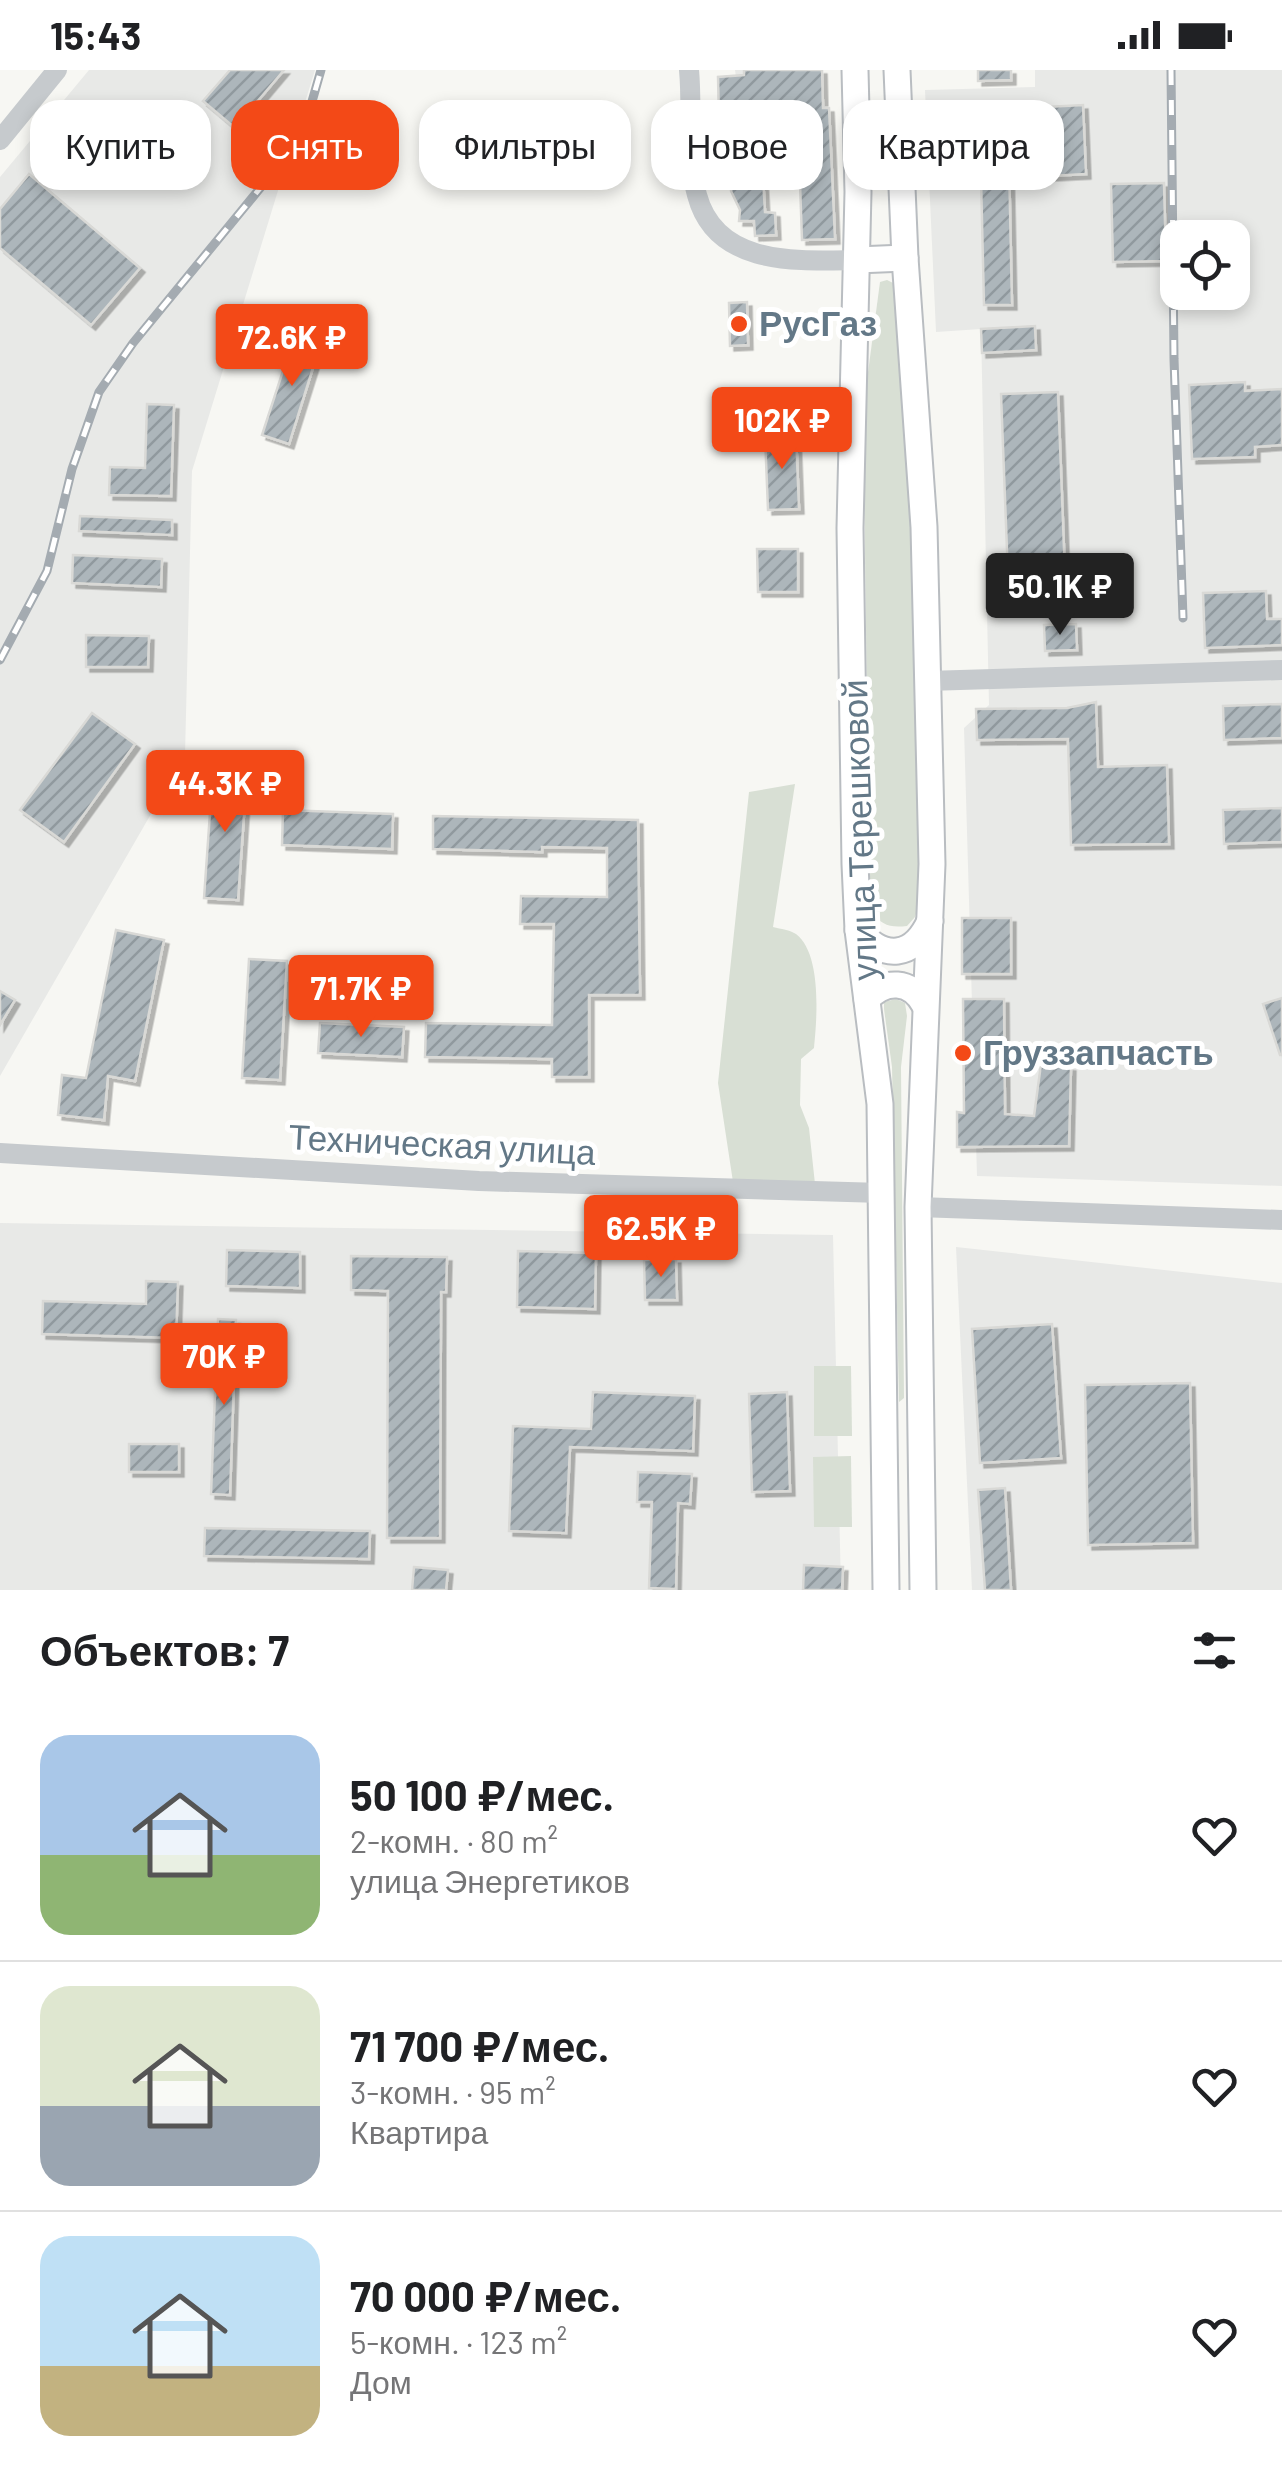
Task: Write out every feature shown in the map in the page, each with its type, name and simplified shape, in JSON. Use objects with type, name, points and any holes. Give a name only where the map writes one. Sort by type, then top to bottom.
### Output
[{"type":"main road","name":"улица Терешковой","points":[[855,70],[858,192],[850,528],[858,930],[880,1104],[886,1590]]},
{"type":"main road","name":"улица Терешковой","points":[[898,70],[905,258],[924,528],[932,864],[918,1206],[923,1590]]},
{"type":"main road","points":[[856,260],[905,258]]},
{"type":"main road","points":[[858,930],[880,950],[892,952],[915,944],[930,922]]},
{"type":"main road","points":[[867,999],[876,990],[899,984],[911,987],[924,1004]]},
{"type":"main road","points":[[882,1405],[900,1414],[920,1404]]},
{"type":"street","points":[[0,140],[57,70]]},
{"type":"street","points":[[689,70],[697,197],[720,236],[761,256],[856,260]]},
{"type":"street","points":[[927,681],[1282,670]]},
{"type":"street","name":"Техническая улица","points":[[0,1153],[479,1181],[882,1193]]},
{"type":"street","points":[[918,1206],[1282,1220]]},
{"type":"shaded area","points":[[89,70],[315,70],[306,100],[231,100],[231,190],[278,190],[192,471],[185,755],[0,1076],[0,177],[30,141],[30,190],[211,190],[211,100],[64,100]]},
{"type":"shaded area","points":[[735,70],[818,70],[794,100],[739,100]]},
{"type":"shaded area","points":[[1035,70],[1282,70],[1282,1186],[977,1176],[964,728],[989,705],[981,329],[936,332],[930,190],[1064,190],[1064,100],[925,100],[925,90],[1035,87]]},
{"type":"shaded area","points":[[880,282],[893,283],[912,527],[919,904],[915,917],[901,927],[878,920],[870,911],[863,410]]},
{"type":"shaded area","points":[[795,784],[773,927],[796,934],[804,943],[814,971],[814,1048],[801,1059],[800,1105],[809,1128],[815,1184],[733,1182],[718,1083],[749,792]]},
{"type":"shaded area","points":[[896,999],[905,1003],[907,1016],[901,1067],[904,1398],[899,1402],[892,1067],[884,1009],[884,1002]]},
{"type":"shaded area","points":[[0,1223],[833,1235],[841,1590],[0,1590]]},
{"type":"shaded area","points":[[956,1247],[1282,1283],[1282,1590],[972,1590]]},
{"type":"shaded area","points":[[814,1366],[851,1366],[852,1436],[814,1436]]},
{"type":"shaded area","points":[[851,1456],[852,1527],[814,1527],[813,1457]]},
{"type":"building","points":[[230,70],[284,70],[259,100],[231,100],[231,125],[211,108],[211,100],[204,100]]},
{"type":"building","points":[[744,70],[822,70],[823,100],[719,100],[718,77],[744,75]]},
{"type":"building","points":[[978,70],[1011,70],[1011,80],[978,81]]},
{"type":"building","points":[[1083,105],[1086,174],[1064,175],[1064,106]]},
{"type":"building","points":[[823,108],[829,108],[835,239],[802,240],[800,190],[823,190]]},
{"type":"building","points":[[29,174],[30,190],[48,190],[140,268],[91,325],[0,248],[0,209]]},
{"type":"building","points":[[1164,183],[1160,261],[1113,262],[1111,184]]},
{"type":"building","points":[[764,190],[765,212],[775,213],[776,235],[755,236],[754,221],[739,221],[740,210],[731,191]]},
{"type":"building","points":[[981,190],[1010,190],[1012,305],[984,305]]},
{"type":"building","name":"РусГаз","points":[[747,302],[748,345],[730,346],[729,303]]},
{"type":"building","points":[[1035,326],[1036,350],[982,353],[981,329]]},
{"type":"building","points":[[295,334],[321,342],[289,444],[262,435]]},
{"type":"building","points":[[1245,382],[1245,391],[1282,389],[1282,445],[1255,447],[1255,457],[1192,459],[1189,385]]},
{"type":"building","points":[[1058,392],[1066,601],[1009,603],[1001,394]]},
{"type":"building","points":[[147,404],[174,405],[171,496],[109,495],[110,467],[145,468]]},
{"type":"building","points":[[796,434],[799,509],[768,510],[765,436]]},
{"type":"building","points":[[80,516],[172,520],[172,535],[79,531]]},
{"type":"building","points":[[757,549],[798,549],[798,592],[758,592]]},
{"type":"building","points":[[73,555],[162,559],[161,587],[72,583]]},
{"type":"building","points":[[1266,591],[1267,619],[1282,619],[1282,645],[1205,648],[1203,593]]},
{"type":"building","points":[[1076,624],[1077,650],[1045,651],[1044,625]]},
{"type":"building","points":[[86,635],[149,636],[148,667],[86,667]]},
{"type":"building","points":[[1096,702],[1098,767],[1167,765],[1169,844],[1071,845],[1068,739],[977,740],[976,709],[1067,708]]},
{"type":"building","points":[[1282,704],[1282,738],[1224,740],[1223,706]]},
{"type":"building","points":[[92,713],[135,744],[64,842],[20,810]]},
{"type":"building","points":[[213,770],[247,772],[238,900],[204,898]]},
{"type":"building","points":[[1282,808],[1282,842],[1224,844],[1223,810]]},
{"type":"building","points":[[283,810],[393,814],[392,849],[282,845]]},
{"type":"building","points":[[433,816],[638,820],[640,995],[589,995],[589,1077],[552,1077],[552,1059],[425,1057],[426,1023],[552,1025],[554,924],[520,924],[521,896],[607,897],[607,848],[542,847],[542,852],[433,849]]},
{"type":"building","points":[[962,918],[1011,918],[1011,974],[962,974]]},
{"type":"building","points":[[116,930],[164,940],[135,1081],[108,1076],[104,1120],[58,1115],[62,1075],[86,1078]]},
{"type":"building","points":[[249,959],[287,961],[280,1080],[242,1078]]},
{"type":"building","points":[[0,991],[15,1000],[0,1025]]},
{"type":"building","points":[[1282,998],[1282,1055],[1280,1055],[1263,1004]]},
{"type":"building","points":[[963,999],[1004,999],[1005,1114],[1034,1116],[1041,1064],[1071,1067],[1069,1146],[957,1147],[957,1112],[964,1113]]},
{"type":"building","points":[[320,1023],[404,1027],[402,1057],[318,1053]]},
{"type":"building","points":[[227,1250],[300,1252],[300,1288],[226,1286]]},
{"type":"building","points":[[518,1251],[596,1253],[595,1309],[517,1307]]},
{"type":"building","points":[[351,1256],[447,1257],[446,1292],[441,1292],[440,1538],[387,1538],[388,1291],[351,1290]]},
{"type":"building","points":[[676,1259],[677,1300],[645,1300],[644,1260]]},
{"type":"building","points":[[146,1281],[178,1282],[176,1338],[42,1334],[43,1301],[146,1304]]},
{"type":"building","points":[[218,1319],[236,1320],[230,1495],[211,1494]]},
{"type":"building","points":[[1052,1324],[1061,1458],[980,1463],[972,1329]]},
{"type":"building","points":[[1190,1383],[1193,1543],[1088,1545],[1085,1385]]},
{"type":"building","points":[[593,1392],[695,1396],[693,1451],[570,1447],[566,1533],[509,1531],[513,1426],[591,1429]]},
{"type":"building","points":[[787,1392],[790,1491],[752,1492],[749,1394]]},
{"type":"building","points":[[129,1444],[179,1444],[179,1472],[129,1472]]},
{"type":"building","points":[[638,1472],[692,1474],[690,1504],[678,1503],[676,1589],[649,1588],[652,1502],[637,1502]]},
{"type":"building","points":[[1005,1488],[1011,1590],[985,1590],[978,1490]]},
{"type":"building","points":[[205,1528],[370,1531],[369,1559],[204,1556]]},
{"type":"building","points":[[804,1565],[843,1567],[842,1590],[803,1590]]},
{"type":"building","points":[[414,1567],[448,1570],[446,1590],[412,1590]]},
{"type":"railway","points":[[0,660],[47,571],[72,469],[99,392],[133,343],[266,181],[311,105],[321,70]]},
{"type":"railway","points":[[1171,70],[1174,359],[1183,618]]},
{"type":"place","name":"РусГаз","points":[[739,324]]},
{"type":"place","name":"Груззапчасть","points":[[963,1053]]}]
